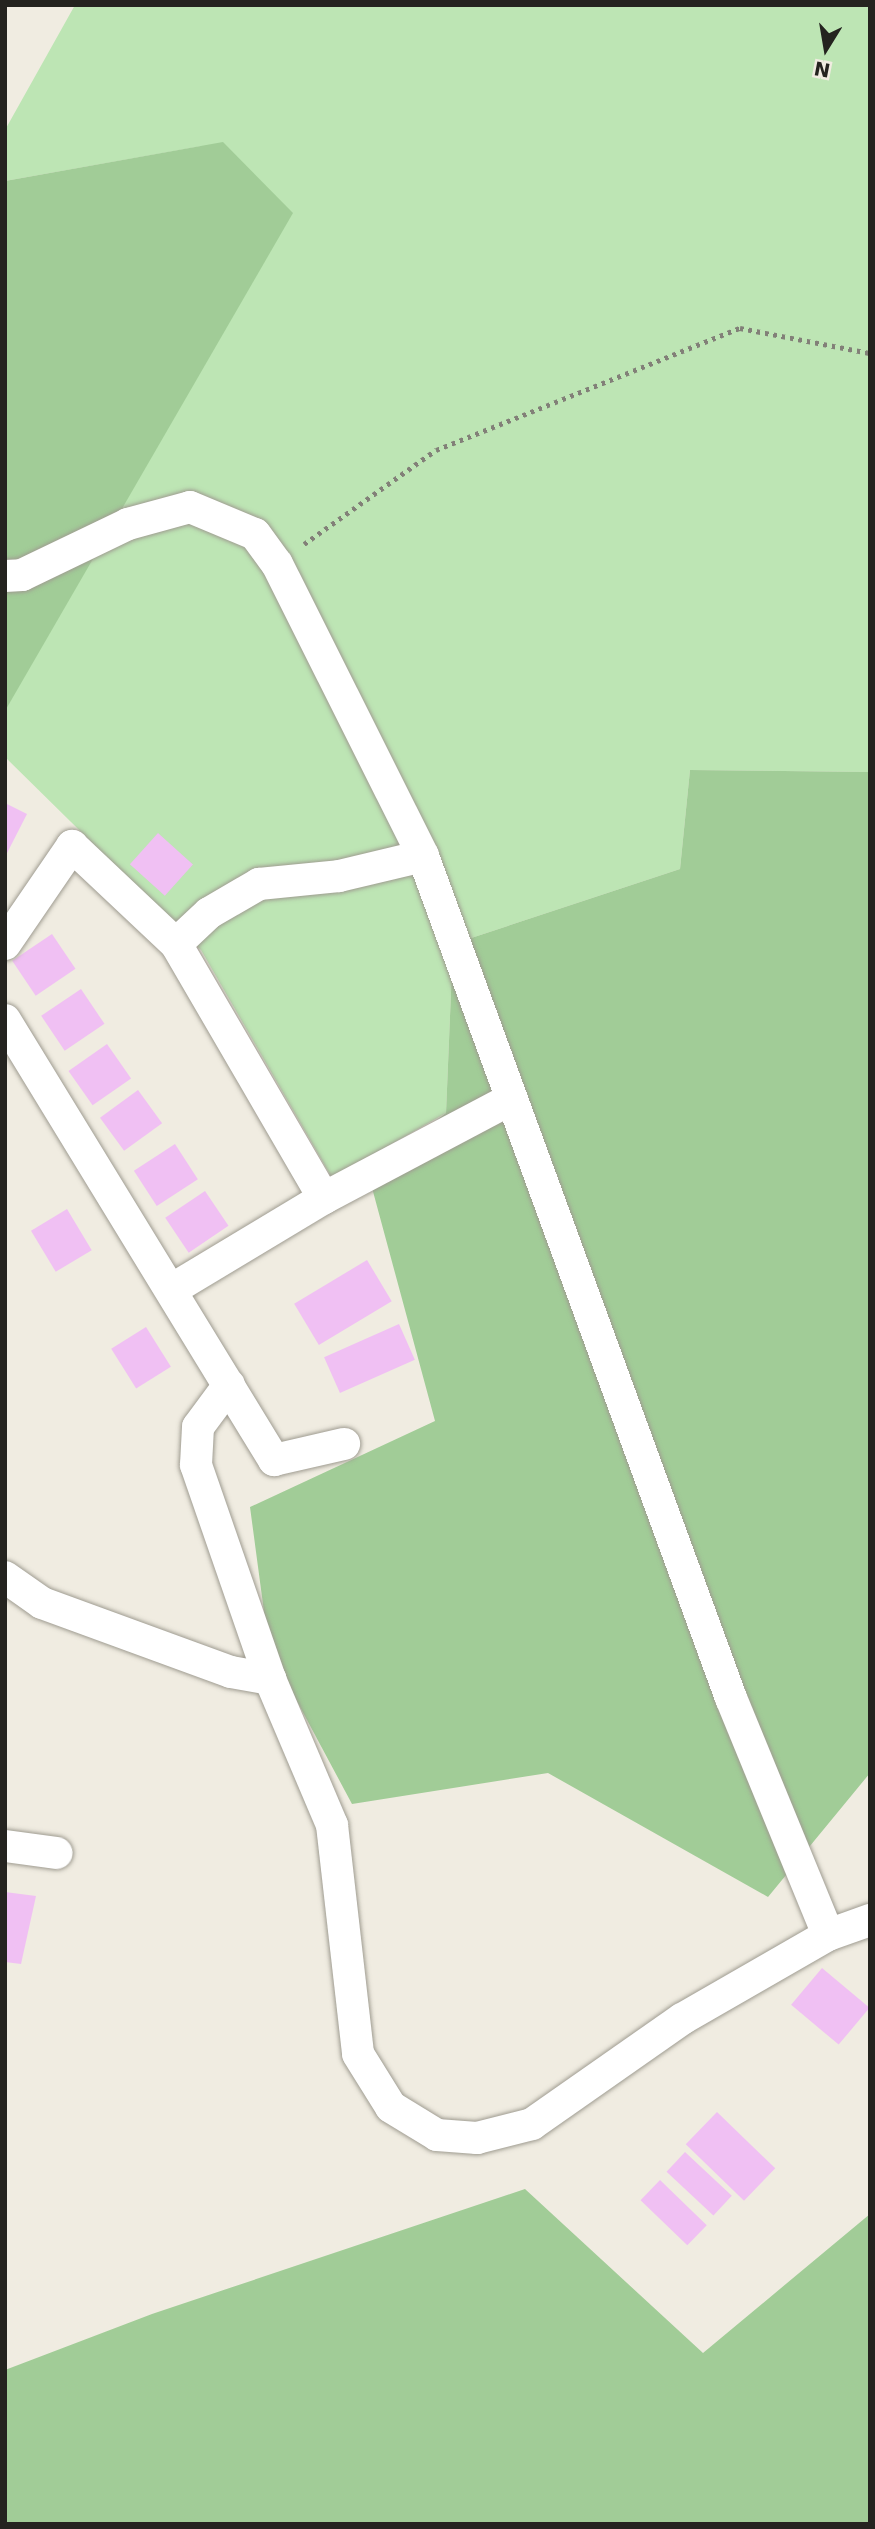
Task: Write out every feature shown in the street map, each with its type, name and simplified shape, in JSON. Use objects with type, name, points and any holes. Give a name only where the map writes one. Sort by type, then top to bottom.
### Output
[{"type":"street","points":[[5,576],[22,575],[128,524],[190,507],[255,534],[277,564],[423,856],[731,1698],[828,1935]]},
{"type":"street","points":[[5,944],[72,846],[176,944],[324,1198]]},
{"type":"street","points":[[176,944],[209,913],[259,884],[340,876],[423,856]]},
{"type":"street","points":[[5,1020],[274,1460],[344,1444]]},
{"type":"street","points":[[171,1290],[324,1198],[511,1099]]},
{"type":"street","points":[[229,1385],[198,1427],[196,1465],[270,1679],[332,1825],[358,2054],[391,2107],[437,2134],[477,2138],[533,2124],[682,2019],[828,1935],[870,1920]]},
{"type":"street","points":[[5,1577],[41,1603],[231,1672],[270,1679]]},
{"type":"street","points":[[5,1846],[57,1853]]},
{"type":"path","points":[[277,564],[436,450],[740,328],[870,354]]},
{"type":"green space","points":[[75,5],[870,5],[870,772],[690,770],[680,869],[453,944],[446,1113],[332,1178],[201,950],[5,757],[5,711],[202,146],[5,181],[5,130]]},
{"type":"green space","points":[[223,142],[293,213],[5,711],[5,181]]},
{"type":"green space","points":[[690,770],[870,772],[870,1773],[768,1897],[548,1773],[352,1804],[269,1649],[250,1507],[435,1421],[368,1173],[446,1113],[453,944],[680,869]]},
{"type":"green space","points":[[525,2189],[703,2353],[870,2214],[870,2524],[5,2524],[5,2370],[152,2314]]},
{"type":"building","points":[[5,803],[27,814],[5,857]]},
{"type":"building","points":[[158,833],[193,864],[165,896],[130,864]]},
{"type":"building","points":[[52,934],[75,969],[36,996],[12,961]]},
{"type":"building","points":[[81,989],[104,1024],[65,1051],[41,1016]]},
{"type":"building","points":[[107,1044],[131,1078],[93,1105],[68,1071]]},
{"type":"building","points":[[138,1090],[162,1123],[124,1151],[100,1118]]},
{"type":"building","points":[[175,1144],[198,1179],[157,1206],[134,1171]]},
{"type":"building","points":[[205,1191],[228,1226],[189,1253],[165,1218]]},
{"type":"building","points":[[67,1209],[92,1250],[56,1272],[31,1231]]},
{"type":"building","points":[[367,1260],[392,1301],[319,1345],[294,1304]]},
{"type":"building","points":[[399,1324],[415,1360],[340,1393],[324,1357]]},
{"type":"building","points":[[146,1327],[171,1367],[136,1389],[111,1349]]},
{"type":"building","points":[[5,1892],[36,1896],[21,1964],[5,1962]]},
{"type":"building","points":[[822,1968],[869,2008],[839,2045],[791,2005]]},
{"type":"building","points":[[717,2112],[775,2168],[744,2201],[686,2144]]},
{"type":"building","points":[[685,2152],[732,2196],[713,2215],[667,2172]]},
{"type":"building","points":[[660,2180],[707,2225],[687,2245],[641,2200]]}]
